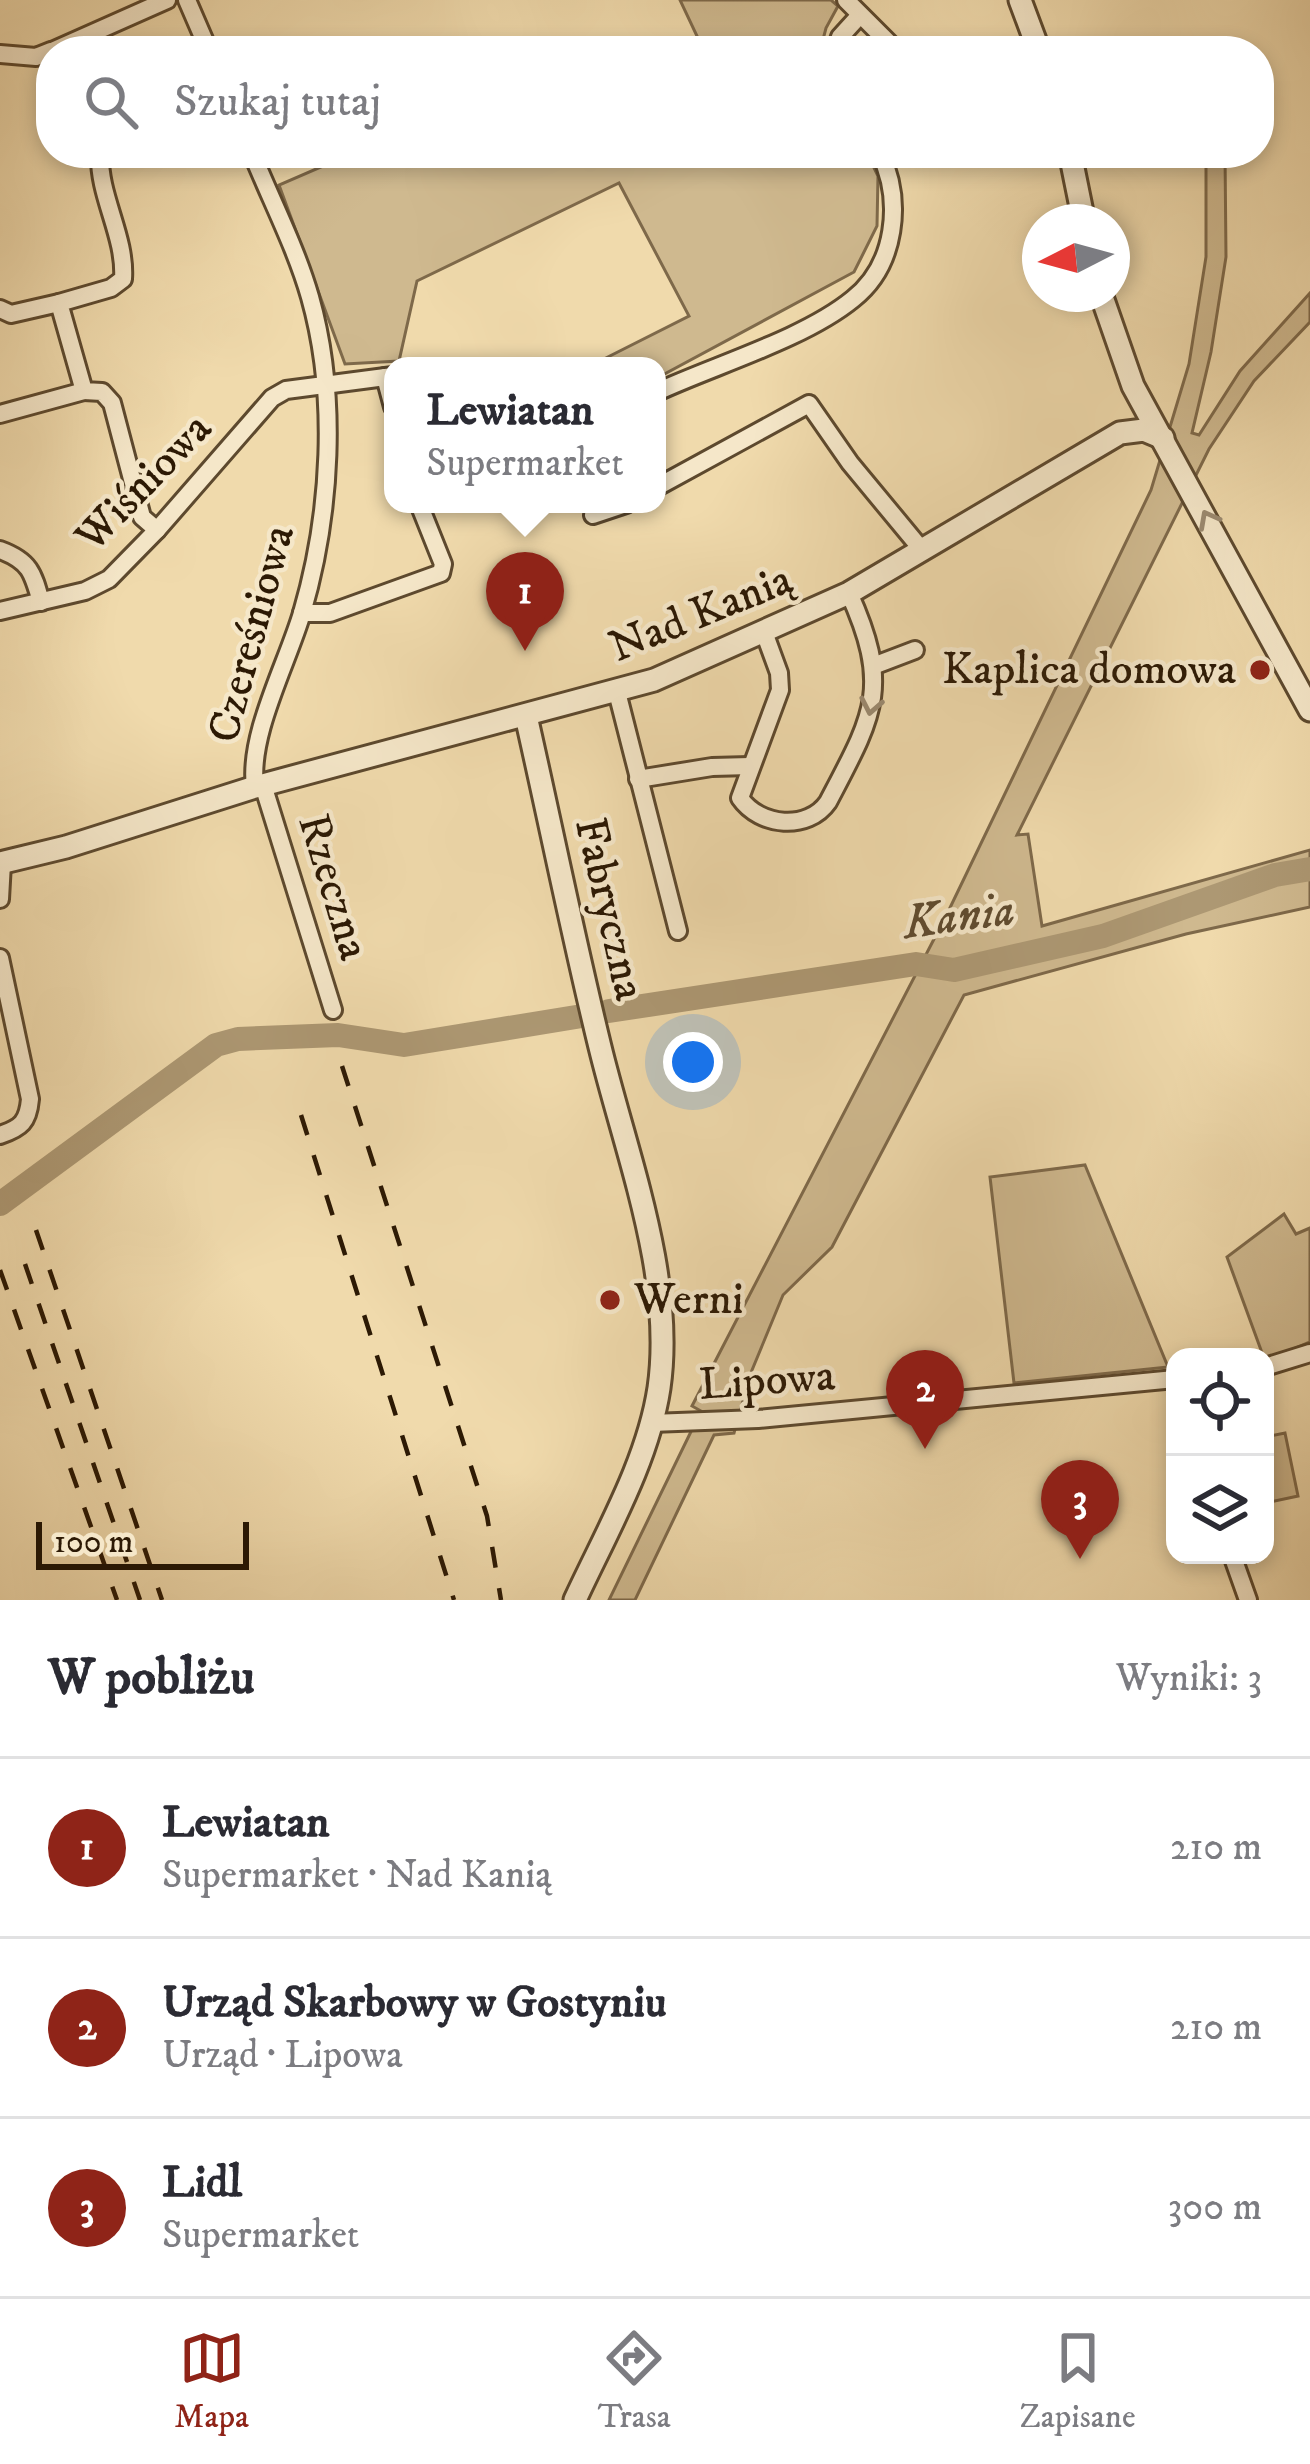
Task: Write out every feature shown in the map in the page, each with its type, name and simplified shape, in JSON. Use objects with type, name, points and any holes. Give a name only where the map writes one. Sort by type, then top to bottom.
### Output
[{"type":"street","points":[[85,36],[167,0]]},
{"type":"street","points":[[187,0],[203,36]]},
{"type":"street","points":[[846,0],[882,36]]},
{"type":"street","points":[[1020,0],[1034,36]]},
{"type":"street","points":[[841,36],[860,15]]},
{"type":"street","points":[[0,54],[36,56]]},
{"type":"street","points":[[0,309],[11,314],[59,304],[111,288],[123,278],[124,261],[101,168]]},
{"type":"street","name":"Czereśniowa","points":[[257,168],[309,294],[326,385],[322,503],[302,613],[256,748],[259,786]]},
{"type":"street","points":[[666,388],[807,325],[853,299],[867,285],[887,248],[894,217],[886,168]]},
{"type":"street","points":[[1073,168],[1080,204]]},
{"type":"street","points":[[59,304],[84,391]]},
{"type":"street","points":[[1107,312],[1133,386],[1310,710]]},
{"type":"street","name":"Wiśniowa","points":[[0,611],[85,591],[109,579],[272,398],[299,386],[384,378]]},
{"type":"street","points":[[1120,434],[1130,417],[1133,386]]},
{"type":"street","points":[[0,414],[84,391],[102,392],[112,403],[142,517],[157,530]]},
{"type":"street","points":[[666,483],[809,404],[850,464],[922,550]]},
{"type":"street","points":[[1120,434],[1144,430],[1163,438]]},
{"type":"street","name":"Nad Kanią","points":[[1,863],[259,786],[617,692],[849,593],[1120,434]]},
{"type":"street","points":[[302,613],[330,613],[441,573],[443,564],[422,513]]},
{"type":"street","points":[[593,515],[599,513]]},
{"type":"street","points":[[0,550],[22,558],[32,569],[41,602]]},
{"type":"street","points":[[764,632],[778,673],[778,704],[740,798],[755,814],[789,822],[821,813],[870,718],[873,667],[849,593]]},
{"type":"street","points":[[873,667],[915,650]]},
{"type":"street","points":[[617,692],[678,931]]},
{"type":"street","name":"Fabryczna","points":[[526,716],[656,1270],[662,1355],[651,1423],[574,1600]]},
{"type":"street","points":[[638,779],[712,766],[750,766]]},
{"type":"street","name":"Rzeczna","points":[[259,786],[333,1010]]},
{"type":"street","points":[[0,899],[1,863]]},
{"type":"street","points":[[0,958],[29,1100],[28,1118],[18,1129],[0,1135]]},
{"type":"street","points":[[1274,1364],[1310,1353]]},
{"type":"street","name":"Lipowa","points":[[651,1423],[758,1419],[1166,1382]]},
{"type":"street","points":[[1235,1564],[1248,1600]]},
{"type":"shaded area","points":[[680,0],[831,0],[838,6],[824,36],[697,36]]},
{"type":"shaded area","points":[[318,168],[874,168],[877,226],[854,272],[666,373],[666,357],[608,357],[689,316],[619,183],[417,281],[400,357],[345,364],[279,185]]},
{"type":"shaded area","points":[[1206,168],[1225,168],[1226,257],[1192,433],[1199,435],[1240,371],[1310,293],[1310,322],[1254,381],[1209,449],[1017,835],[1028,834],[1042,926],[1310,850],[1310,907],[1186,934],[964,995],[832,1247],[783,1295],[750,1375],[734,1433],[714,1435],[635,1600],[609,1600],[701,1411],[692,1406],[947,914],[1151,490],[1189,364],[1206,257]]},
{"type":"shaded area","points":[[1085,1165],[1166,1367],[1014,1383],[990,1177]]},
{"type":"shaded area","points":[[1284,1214],[1296,1234],[1310,1228],[1310,1342],[1274,1357],[1274,1348],[1260,1348],[1227,1257]]},
{"type":"shaded area","points":[[1285,1433],[1298,1496],[1274,1501],[1274,1456],[1274,1435]]},
{"type":"waterway","name":"Kania","points":[[609,1011],[916,964],[954,970],[1103,936],[1275,875],[1310,869]]},
{"type":"waterway","name":"Kania","points":[[0,1204],[216,1045],[238,1039],[338,1035],[404,1045],[582,1016]]},
{"type":"railway","points":[[342,1066],[487,1516],[501,1600]]},
{"type":"railway","points":[[301,1115],[454,1600]]},
{"type":"railway","points":[[36,1230],[162,1600]]},
{"type":"railway","points":[[25,1264],[140,1600]]},
{"type":"railway","points":[[0,1270],[117,1600]]},
{"type":"place","name":"Lewiatan","points":[[525,651]]},
{"type":"place","name":"Kaplica domowa","points":[[1260,670]]},
{"type":"place","name":"Werni","points":[[610,1300]]},
{"type":"place","name":"Urząd Skarbowy w Gostyniu","points":[[925,1449]]},
{"type":"place","name":"Lidl","points":[[1080,1559]]}]
